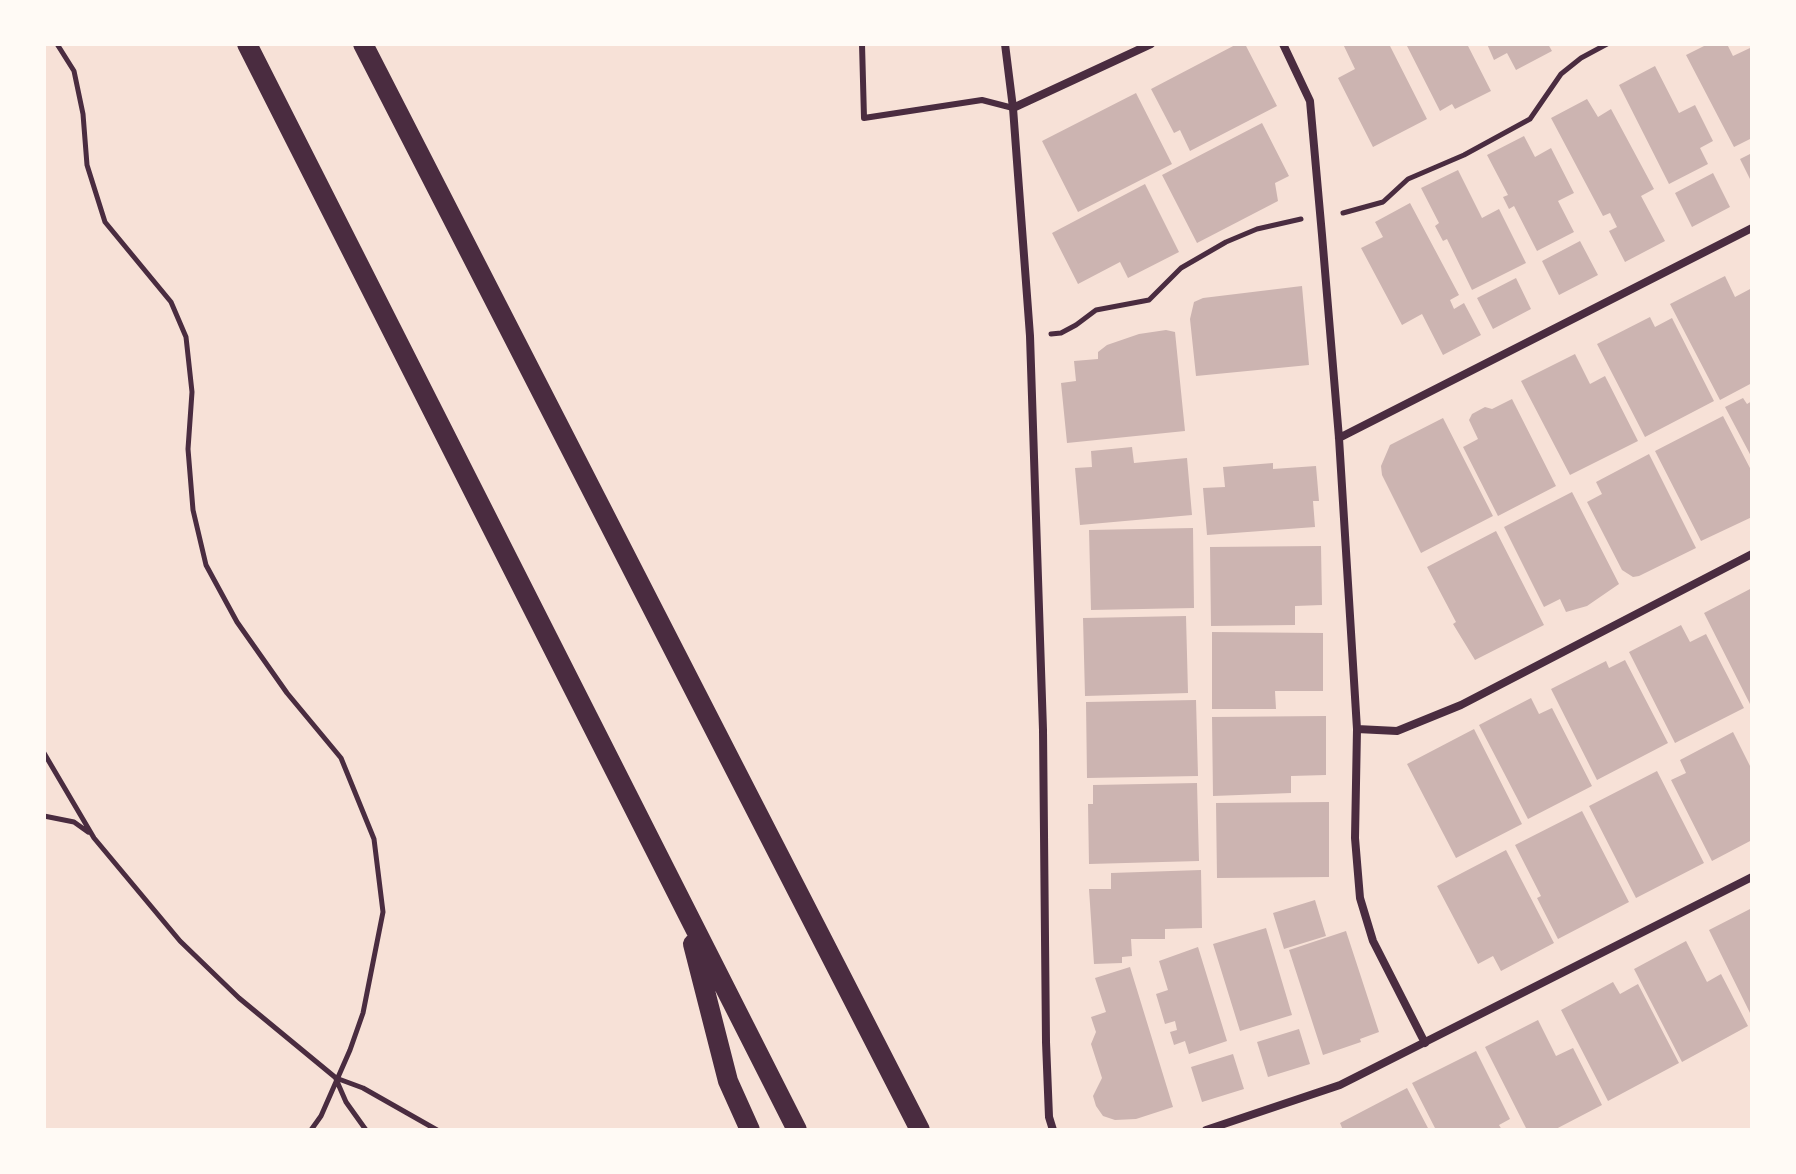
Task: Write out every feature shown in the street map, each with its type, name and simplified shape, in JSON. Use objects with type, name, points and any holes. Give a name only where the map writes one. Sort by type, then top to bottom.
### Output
[{"type":"main road","points":[[247,44],[797,1130]]},
{"type":"main road","points":[[363,44],[920,1130]]},
{"type":"main road","points":[[684,909],[728,1081],[750,1130]]},
{"type":"street","points":[[1005,44],[1013,108],[1030,336],[1043,730],[1047,1057],[1049,1117],[1053,1130]]},
{"type":"street","points":[[1013,108],[1151,44]]},
{"type":"street","points":[[1283,44],[1310,101],[1339,438],[1357,729],[1355,838],[1360,898],[1373,941],[1425,1043]]},
{"type":"street","points":[[1339,438],[1752,228]]},
{"type":"street","points":[[1357,729],[1397,731],[1461,705],[1752,554]]},
{"type":"street","points":[[1206,1130],[1340,1085],[1752,877]]},
{"type":"lane","points":[[862,44],[864,118],[982,100],[1013,108]]},
{"type":"path","points":[[57,44],[74,71],[83,114],[87,165],[105,222],[171,302],[186,337],[192,392],[188,449],[193,510],[206,565],[237,622],[287,693],[341,758],[374,839],[383,912],[363,1013],[321,1116],[311,1130]]},
{"type":"path","points":[[44,753],[94,838]]},
{"type":"path","points":[[44,816],[74,822],[85,828],[180,941],[239,998],[336,1078],[363,1088],[437,1130]]},
{"type":"path","points":[[336,1078],[346,1102],[366,1130]]},
{"type":"building","points":[[1237,44],[1245,44],[1277,106],[1190,151],[1180,130],[1174,133],[1151,89]]},
{"type":"building","points":[[1343,44],[1389,44],[1427,119],[1373,147],[1338,78],[1355,69]]},
{"type":"building","points":[[1406,44],[1467,44],[1491,91],[1455,109],[1452,104],[1440,111]]},
{"type":"building","points":[[1487,44],[1548,44],[1552,51],[1516,70],[1507,53],[1494,60]]},
{"type":"building","points":[[1708,44],[1727,44],[1733,56],[1750,48],[1752,52],[1752,138],[1734,147],[1686,55]]},
{"type":"building","points":[[1655,66],[1679,113],[1695,105],[1713,141],[1700,148],[1708,164],[1669,184],[1619,85]]},
{"type":"building","points":[[1136,93],[1172,164],[1078,212],[1042,141]]},
{"type":"building","points":[[1587,99],[1598,117],[1611,109],[1654,189],[1641,196],[1665,241],[1625,262],[1609,231],[1617,227],[1610,213],[1603,216],[1551,118]]},
{"type":"building","points":[[1262,123],[1289,176],[1275,183],[1278,201],[1197,243],[1162,175]]},
{"type":"building","points":[[1524,136],[1535,157],[1551,148],[1574,193],[1558,201],[1574,232],[1537,251],[1514,206],[1509,209],[1503,197],[1508,195],[1487,155]]},
{"type":"building","points":[[1752,153],[1752,183],[1740,159]]},
{"type":"building","points":[[1458,170],[1482,218],[1499,209],[1526,263],[1472,290],[1447,239],[1443,241],[1435,226],[1439,223],[1421,188]]},
{"type":"building","points":[[1713,173],[1730,207],[1692,227],[1675,193]]},
{"type":"building","points":[[1145,184],[1179,252],[1128,278],[1120,262],[1078,284],[1052,233]]},
{"type":"building","points":[[1410,203],[1459,295],[1450,300],[1454,309],[1464,303],[1481,335],[1443,355],[1422,314],[1402,325],[1361,248],[1383,237],[1375,222]]},
{"type":"building","points":[[1580,241],[1598,275],[1559,295],[1542,261]]},
{"type":"building","points":[[1725,276],[1735,297],[1752,288],[1752,383],[1720,400],[1670,304]]},
{"type":"building","points":[[1516,278],[1531,309],[1493,329],[1477,298]]},
{"type":"building","points":[[1302,286],[1309,365],[1196,376],[1190,319],[1194,302],[1203,298]]},
{"type":"building","points":[[1650,317],[1655,327],[1672,318],[1714,401],[1645,437],[1597,344]]},
{"type":"building","points":[[1166,330],[1175,332],[1185,431],[1067,443],[1061,383],[1076,381],[1074,361],[1098,359],[1098,352],[1107,345],[1139,334]]},
{"type":"building","points":[[1575,354],[1590,384],[1605,376],[1638,441],[1570,475],[1521,381]]},
{"type":"building","points":[[1743,398],[1747,404],[1752,401],[1752,458],[1725,407]]},
{"type":"building","points":[[1512,399],[1556,486],[1498,516],[1463,447],[1478,439],[1469,420],[1472,414]]},
{"type":"building","points":[[1723,416],[1752,472],[1752,517],[1701,541],[1655,451]]},
{"type":"building","points":[[1443,418],[1493,516],[1421,553],[1382,475],[1381,466],[1390,445]]},
{"type":"building","points":[[1132,447],[1134,463],[1187,458],[1192,515],[1080,525],[1075,468],[1092,467],[1091,451]]},
{"type":"building","points":[[1649,454],[1696,548],[1633,577],[1622,570],[1587,502],[1602,494],[1596,482]]},
{"type":"building","points":[[1273,463],[1273,469],[1316,466],[1319,501],[1313,501],[1315,527],[1207,535],[1203,488],[1225,487],[1223,467]]},
{"type":"building","points":[[1572,492],[1619,584],[1587,606],[1566,612],[1560,599],[1544,607],[1504,527]]},
{"type":"building","points":[[1193,528],[1194,608],[1091,610],[1089,530]]},
{"type":"building","points":[[1496,531],[1544,625],[1475,660],[1453,624],[1456,622],[1427,567]]},
{"type":"building","points":[[1321,546],[1322,605],[1295,606],[1295,625],[1211,626],[1210,547]]},
{"type":"building","points":[[1752,588],[1752,708],[1704,613]]},
{"type":"building","points":[[1186,616],[1188,693],[1085,696],[1083,618]]},
{"type":"building","points":[[1681,625],[1690,642],[1706,634],[1744,708],[1675,743],[1629,652]]},
{"type":"building","points":[[1212,632],[1323,633],[1323,691],[1275,691],[1276,709],[1212,709]]},
{"type":"building","points":[[1625,660],[1668,743],[1597,780],[1551,689],[1606,661],[1609,668]]},
{"type":"building","points":[[1531,698],[1539,714],[1552,708],[1592,786],[1528,819],[1479,725]]},
{"type":"building","points":[[1196,700],[1198,776],[1087,778],[1086,702]]},
{"type":"building","points":[[1326,716],[1326,775],[1291,776],[1291,793],[1213,796],[1212,717]]},
{"type":"building","points":[[1474,729],[1522,824],[1456,858],[1407,764]]},
{"type":"building","points":[[1733,732],[1752,770],[1752,840],[1712,861],[1671,780],[1686,773],[1680,760]]},
{"type":"building","points":[[1657,771],[1704,863],[1636,898],[1589,806]]},
{"type":"building","points":[[1197,783],[1199,861],[1089,864],[1088,804],[1093,804],[1093,785]]},
{"type":"building","points":[[1329,802],[1329,877],[1217,878],[1216,803]]},
{"type":"building","points":[[1582,811],[1629,902],[1558,939],[1537,898],[1541,896],[1515,845]]},
{"type":"building","points":[[1506,850],[1554,943],[1501,971],[1493,956],[1478,964],[1437,886]]},
{"type":"building","points":[[1201,870],[1202,928],[1165,929],[1165,939],[1131,939],[1132,956],[1122,957],[1122,963],[1094,964],[1089,889],[1111,889],[1111,873]]},
{"type":"building","points":[[1315,900],[1326,936],[1284,949],[1273,913]]},
{"type":"building","points":[[1752,908],[1752,1017],[1709,930]]},
{"type":"building","points":[[1266,928],[1292,1015],[1240,1031],[1213,944]]},
{"type":"building","points":[[1346,931],[1379,1032],[1360,1039],[1361,1042],[1323,1055],[1289,950]]},
{"type":"building","points":[[1686,941],[1707,982],[1721,974],[1748,1026],[1682,1062],[1634,969]]},
{"type":"building","points":[[1198,947],[1227,1041],[1189,1054],[1185,1041],[1174,1045],[1170,1032],[1177,1030],[1175,1021],[1165,1024],[1156,994],[1168,990],[1159,961]]},
{"type":"building","points":[[1130,967],[1173,1107],[1136,1119],[1115,1120],[1103,1116],[1093,1096],[1102,1078],[1091,1044],[1096,1032],[1091,1017],[1106,1012],[1095,978]]},
{"type":"building","points":[[1613,982],[1620,994],[1638,984],[1679,1063],[1608,1101],[1561,1010]]},
{"type":"building","points":[[1538,1020],[1556,1056],[1573,1048],[1602,1105],[1554,1130],[1527,1130],[1485,1047]]},
{"type":"building","points":[[1299,1029],[1310,1064],[1268,1077],[1257,1042]]},
{"type":"building","points":[[1476,1051],[1510,1119],[1499,1125],[1502,1130],[1436,1130],[1412,1083]]},
{"type":"building","points":[[1233,1054],[1244,1089],[1202,1102],[1191,1067]]},
{"type":"building","points":[[1407,1088],[1429,1130],[1343,1130],[1340,1123]]}]
